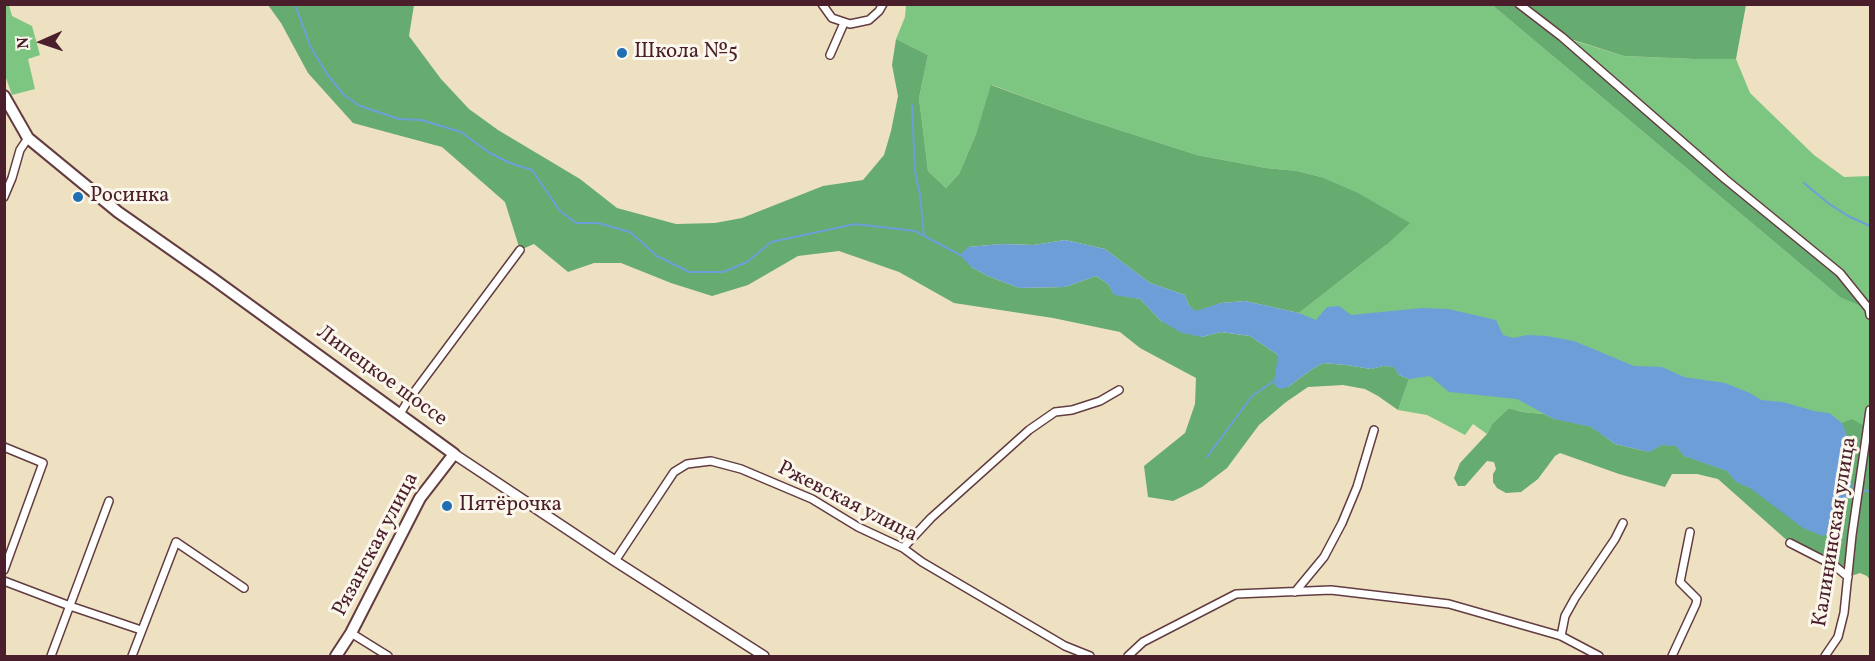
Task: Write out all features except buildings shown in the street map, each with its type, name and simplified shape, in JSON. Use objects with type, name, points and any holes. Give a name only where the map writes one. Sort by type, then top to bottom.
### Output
[{"type":"main road","name":"Липецкое шоссе","points":[[4,96],[28,138],[118,212],[454,454]]},
{"type":"main road","name":"Рязанская улица","points":[[336,657],[351,633],[420,498],[454,454]]},
{"type":"street","points":[[822,4],[832,18],[844,23],[857,24],[869,20],[883,4]]},
{"type":"street","points":[[1519,4],[1562,37],[1725,179],[1840,273],[1869,309],[1870,315]]},
{"type":"street","points":[[830,55],[844,23]]},
{"type":"street","points":[[4,197],[8,177],[28,138]]},
{"type":"street","points":[[400,414],[520,249]]},
{"type":"street","points":[[903,548],[930,518],[1029,430],[1055,412],[1072,410],[1100,401],[1119,390]]},
{"type":"street","name":"Калининская улица","points":[[1825,657],[1838,637],[1844,614],[1852,535],[1870,410]]},
{"type":"street","points":[[1295,592],[1324,557],[1342,523],[1357,487],[1374,430]]},
{"type":"street","points":[[4,447],[44,463],[4,570]]},
{"type":"street","name":"Липецкое шоссе","points":[[454,454],[764,657]]},
{"type":"street","name":"Ржевская улица","points":[[615,561],[674,472],[687,464],[711,461],[741,469],[812,499],[858,527],[903,548],[922,562],[1065,646],[1090,657]]},
{"type":"street","points":[[51,657],[108,501]]},
{"type":"street","points":[[1561,636],[1565,616],[1575,597],[1615,539],[1623,523]]},
{"type":"street","points":[[1672,657],[1697,599],[1680,582],[1690,532]]},
{"type":"street","points":[[132,657],[176,542],[244,588]]},
{"type":"street","points":[[1790,543],[1835,566],[1848,577]]},
{"type":"street","points":[[4,581],[141,630]]},
{"type":"street","points":[[1128,657],[1143,642],[1236,594],[1330,590],[1449,604],[1561,636],[1599,657]]},
{"type":"street","points":[[351,633],[388,657]]},
{"type":"green space","points":[[5,4],[9,5],[12,16],[32,26],[40,55],[28,59],[35,89],[12,95],[5,75]]},
{"type":"green space","points":[[268,5],[414,5],[409,36],[441,79],[469,109],[498,130],[580,179],[617,208],[676,224],[715,223],[742,218],[823,186],[863,180],[884,155],[891,131],[898,96],[892,65],[896,39],[928,55],[919,98],[928,171],[946,188],[959,174],[976,134],[991,85],[1079,117],[1197,155],[1321,177],[1358,193],[1410,223],[1386,245],[1299,313],[1245,301],[1221,303],[1196,312],[1189,306],[1185,295],[1150,283],[1105,249],[1065,240],[1034,245],[1002,244],[968,247],[971,267],[1019,288],[1065,287],[1096,276],[1108,284],[1114,294],[1140,299],[1161,321],[1202,337],[1221,332],[1250,336],[1278,355],[1288,387],[1323,363],[1371,369],[1383,366],[1394,367],[1399,375],[1409,379],[1398,410],[1365,389],[1343,385],[1308,387],[1259,425],[1227,468],[1202,487],[1173,501],[1148,497],[1144,466],[1185,433],[1195,404],[1196,378],[1140,348],[1120,332],[1053,318],[954,303],[899,272],[839,251],[798,256],[748,285],[712,296],[621,263],[594,263],[568,272],[534,244],[520,250],[505,202],[442,147],[353,123],[308,73],[281,23]]},
{"type":"green space","points":[[906,5],[1492,5],[1840,297],[1562,37],[1624,56],[1736,59],[1750,93],[1814,155],[1844,177],[1870,176],[1870,429],[1750,488],[1544,414],[1509,408],[1492,424],[1487,434],[1473,424],[1465,435],[1427,415],[1398,410],[1409,379],[1299,313],[1386,245],[1321,177],[1197,155],[1079,117],[992,85],[976,134],[959,174],[946,188],[928,171],[919,98],[928,55],[896,39],[905,17]]},
{"type":"green space","points":[[1492,5],[1746,5],[1736,59],[1624,56],[1564,37],[1840,273],[1869,309],[1840,297]]},
{"type":"green space","points":[[1509,408],[1544,414],[1554,419],[1591,427],[1615,444],[1649,452],[1662,445],[1676,446],[1684,456],[1727,471],[1736,482],[1750,488],[1852,449],[1842,423],[1852,419],[1870,429],[1870,580],[1860,573],[1848,577],[1790,543],[1718,479],[1697,474],[1672,474],[1665,487],[1619,474],[1560,453],[1555,456],[1538,479],[1521,492],[1506,493],[1497,488],[1493,482],[1496,469],[1494,462],[1487,461],[1465,486],[1458,486],[1454,478],[1460,463],[1487,434],[1492,424]]},
{"type":"water","points":[[1065,240],[1105,249],[1150,283],[1185,295],[1189,306],[1196,311],[1221,303],[1245,301],[1299,313],[1316,320],[1327,307],[1339,306],[1351,315],[1422,308],[1448,309],[1496,320],[1503,335],[1514,338],[1527,335],[1547,336],[1574,341],[1634,366],[1662,367],[1684,377],[1725,383],[1761,400],[1783,402],[1829,413],[1842,423],[1852,449],[1851,486],[1835,530],[1823,536],[1803,528],[1750,488],[1736,482],[1727,471],[1684,456],[1676,446],[1662,445],[1649,452],[1615,444],[1591,427],[1554,419],[1517,399],[1449,392],[1430,376],[1409,379],[1399,375],[1394,367],[1383,366],[1371,369],[1323,363],[1288,387],[1280,389],[1275,386],[1274,381],[1278,355],[1250,336],[1221,332],[1202,337],[1182,333],[1161,321],[1140,299],[1114,295],[1108,284],[1096,276],[1065,287],[1019,288],[971,267],[960,255],[968,247],[1002,244],[1034,245]]},
{"type":"waterway","points":[[295,4],[310,46],[327,74],[344,95],[360,106],[399,119],[421,120],[461,132],[490,153],[532,170],[560,211],[576,223],[598,223],[630,232],[657,256],[689,272],[723,272],[747,262],[771,242],[855,224],[915,231],[960,255]]},
{"type":"waterway","points":[[912,105],[915,171],[924,236]]},
{"type":"waterway","points":[[1804,183],[1828,203],[1870,226]]},
{"type":"waterway","points":[[1207,457],[1252,396],[1274,381]]},
{"type":"waterway","points":[[1851,486],[1870,492]]},
{"type":"place","name":"Школа №5","points":[[622,53]]},
{"type":"place","name":"Росинка","points":[[78,197]]},
{"type":"place","name":"Пятёрочка","points":[[447,506]]}]
